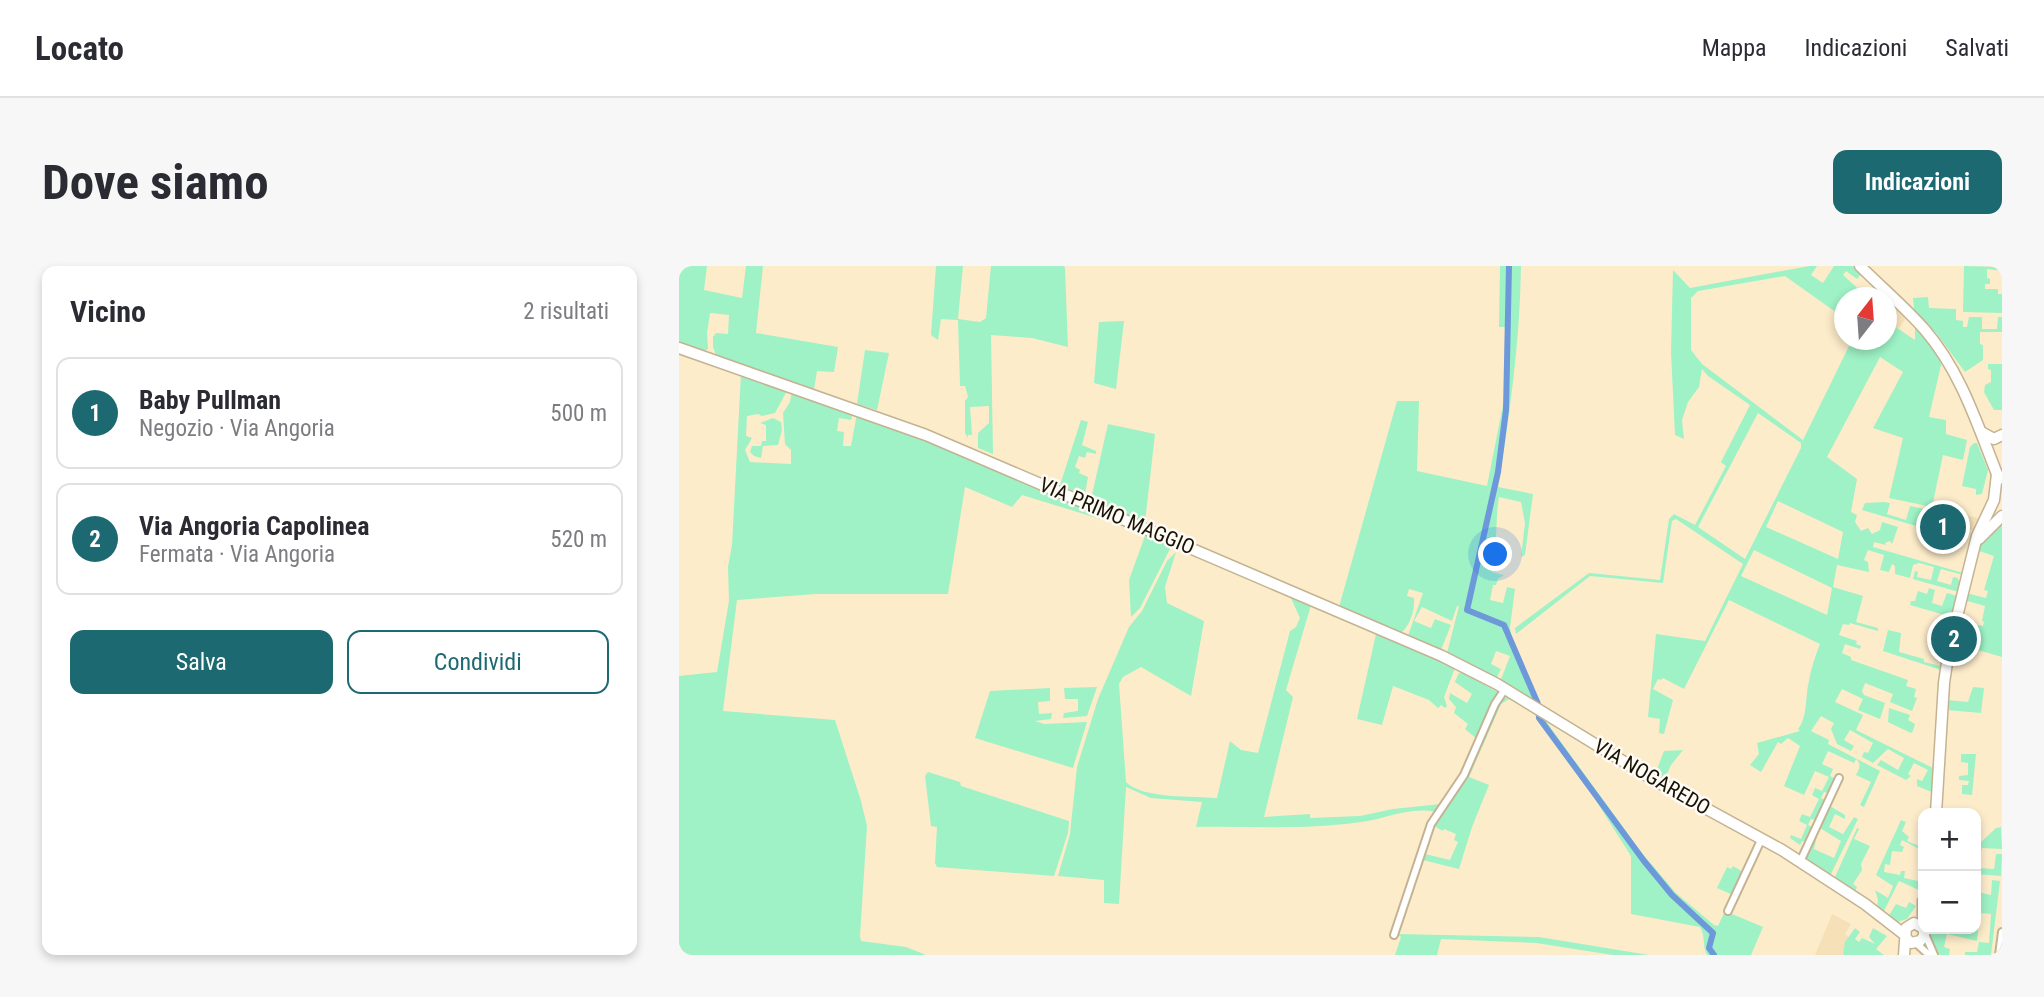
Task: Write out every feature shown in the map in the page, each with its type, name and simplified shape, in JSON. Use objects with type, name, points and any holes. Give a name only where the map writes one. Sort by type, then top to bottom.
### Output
[{"type":"street","points":[[1860,266],[1911,315],[1940,349],[1957,377],[2002,487]]},
{"type":"street","name":"VIA PRIMO MAGGIO","points":[[679,348],[926,435],[1443,656],[1540,711]]},
{"type":"street","points":[[1981,431],[1994,439],[2002,435]]},
{"type":"street","points":[[1936,808],[1944,683],[1973,548],[1989,512],[1997,474]]},
{"type":"street","points":[[1989,512],[2002,505]]},
{"type":"street","points":[[1973,548],[2002,516]]},
{"type":"street","points":[[1989,528],[2002,523]]},
{"type":"street","points":[[1394,936],[1431,824],[1464,775],[1495,704],[1505,689]]},
{"type":"street","name":"VIA NOGAREDO","points":[[1540,711],[1652,779],[1762,838],[1910,935],[1918,924]]},
{"type":"street","points":[[1800,862],[1839,778]]},
{"type":"street","points":[[1728,911],[1762,838]]},
{"type":"street","points":[[1905,955],[1918,916]]},
{"type":"street","points":[[1999,955],[2002,932]]},
{"type":"street","points":[[1910,935],[1923,939],[1924,934]]},
{"type":"street","points":[[1926,934],[1934,955]]},
{"type":"street","points":[[1910,935],[1929,955]]},
{"type":"shaded area","points":[[1897,307],[1907,316],[1897,328]]},
{"type":"shaded area","points":[[1928,506],[1982,519],[1976,531],[1959,527],[1957,537],[1923,528]]},
{"type":"shaded area","points":[[1832,914],[1851,924],[1845,934],[1849,937],[1844,955],[1815,955]]},
{"type":"green space","points":[[679,266],[707,266],[704,290],[742,298],[746,266],[763,266],[756,333],[838,347],[834,372],[817,371],[814,389],[716,355],[713,337],[716,333],[728,334],[729,315],[710,313],[708,349],[704,351],[679,343]]},
{"type":"green space","points":[[936,266],[963,266],[958,319],[980,322],[986,318],[991,266],[1065,268],[1068,347],[1032,338],[991,335],[993,454],[978,448],[978,433],[989,423],[989,406],[970,407],[972,435],[968,435],[968,438],[965,433],[965,401],[968,397],[965,386],[960,386],[958,320],[941,319],[938,340],[931,335]]},
{"type":"green space","points":[[1500,266],[1521,266],[1514,377],[1498,487],[1533,494],[1525,555],[1521,557],[1525,523],[1521,502],[1499,497],[1492,572],[1504,575],[1493,585],[1490,600],[1503,603],[1507,587],[1515,589],[1511,635],[1541,705],[1500,682],[1510,656],[1496,651],[1491,664],[1501,669],[1496,679],[1447,653],[1459,606],[1452,621],[1422,607],[1414,621],[1431,628],[1435,619],[1451,625],[1441,650],[1408,636],[1423,593],[1409,589],[1407,596],[1414,598],[1414,608],[1401,633],[1339,607],[1397,401],[1419,401],[1417,471],[1487,486],[1503,405],[1508,396],[1504,392],[1507,327],[1499,327]]},
{"type":"green space","points":[[1809,266],[1817,266],[1811,275],[1823,283],[1834,266],[1853,266],[1861,274],[1857,279],[1846,271],[1843,275],[1856,287],[1834,287],[1834,311],[1785,276],[1698,291],[1691,298],[1691,350],[1702,364],[1803,440],[1847,350],[1897,350],[1897,328],[1915,340],[1915,325],[1942,361],[1929,417],[1946,420],[1946,434],[1967,440],[1963,460],[1943,455],[1932,507],[1889,498],[1903,438],[1873,428],[1903,372],[1880,357],[1827,457],[1857,479],[1851,512],[1857,515],[1855,522],[1861,531],[1868,528],[1872,534],[1880,530],[1882,522],[1898,527],[1892,544],[1890,541],[1885,543],[1886,545],[1874,542],[1873,547],[1963,575],[1941,569],[1937,581],[1951,585],[1953,577],[1958,578],[1961,582],[1959,592],[1913,579],[1915,571],[1918,572],[1917,577],[1931,580],[1934,567],[1919,563],[1913,565],[1910,578],[1895,574],[1895,566],[1892,564],[1889,572],[1880,570],[1884,555],[1868,550],[1864,560],[1868,562],[1869,572],[1837,565],[1833,587],[1863,596],[1856,622],[1878,628],[1878,631],[1850,623],[1843,624],[1839,635],[1857,641],[1856,644],[1861,646],[1860,649],[1845,644],[1842,653],[1851,657],[1851,660],[1908,680],[1906,686],[1916,689],[1914,697],[1917,698],[1912,711],[1890,702],[1893,694],[1865,683],[1862,691],[1864,695],[1885,703],[1880,719],[1858,710],[1863,699],[1842,689],[1835,702],[1863,715],[1856,730],[1935,769],[1934,793],[1917,786],[1917,779],[1922,781],[1928,770],[1914,763],[1908,774],[1911,776],[1906,780],[1877,765],[1881,760],[1898,770],[1904,758],[1888,749],[1873,763],[1862,757],[1864,752],[1868,753],[1873,743],[1850,730],[1844,740],[1854,746],[1851,751],[1837,744],[1831,729],[1834,723],[1821,716],[1811,731],[1829,740],[1828,744],[1880,771],[1864,807],[1860,805],[1871,782],[1856,775],[1858,761],[1856,759],[1854,763],[1828,751],[1822,764],[1833,769],[1830,776],[1834,778],[1828,793],[1824,792],[1821,798],[1825,800],[1816,820],[1811,819],[1808,825],[1812,827],[1806,842],[1802,841],[1800,845],[1790,838],[1791,835],[1801,839],[1807,825],[1799,821],[1802,814],[1810,817],[1819,799],[1812,795],[1815,788],[1822,791],[1829,777],[1815,771],[1804,795],[1784,786],[1800,746],[1788,738],[1781,744],[1778,742],[1761,772],[1750,765],[1759,754],[1757,743],[1800,731],[1798,729],[1805,712],[1811,672],[1820,644],[1729,600],[1684,689],[1663,678],[1658,679],[1653,689],[1673,700],[1664,734],[1659,733],[1660,719],[1648,717],[1656,634],[1705,641],[1743,564],[1676,519],[1672,521],[1663,583],[1590,576],[1516,634],[1515,628],[1589,573],[1660,580],[1669,519],[1674,514],[1695,525],[1726,466],[1721,462],[1750,405],[1702,369],[1699,387],[1688,402],[1682,420],[1684,439],[1675,435],[1671,352],[1673,270],[1690,288]],"holes":[[[1758,413],[1801,443],[1801,448],[1745,559],[1698,527]],[[1778,501],[1843,532],[1838,559],[1766,527]],[[1754,550],[1832,588],[1827,615],[1741,576]]]},
{"type":"green space","points":[[1964,266],[2002,267],[2002,271],[1987,269],[1990,284],[1985,284],[1985,289],[1998,289],[1998,294],[2002,294],[2002,313],[1963,312]]},
{"type":"green space","points":[[1928,297],[1929,308],[1956,309],[1956,320],[1963,321],[1963,327],[1967,327],[1969,317],[1982,317],[1982,329],[1997,329],[1998,317],[2002,317],[2002,332],[1980,332],[1983,360],[1965,372],[1937,334],[1914,309],[1913,298]]},
{"type":"green space","points":[[1124,321],[1116,389],[1094,383],[1099,322]]},
{"type":"green space","points":[[865,350],[889,353],[877,410],[857,404]]},
{"type":"green space","points":[[1988,364],[2002,364],[2002,410],[1994,410],[1984,392],[1985,385],[1991,382]]},
{"type":"green space","points":[[741,373],[788,389],[775,413],[747,416],[746,436],[752,438],[745,450],[750,462],[791,464],[791,450],[785,444],[783,413],[790,402],[792,391],[853,412],[851,420],[839,418],[837,431],[844,432],[843,446],[851,446],[857,413],[922,437],[1171,543],[1172,545],[1140,608],[1131,617],[1129,580],[1146,533],[1022,495],[1012,507],[965,487],[948,594],[816,594],[737,600],[723,711],[835,720],[867,826],[861,941],[906,947],[926,955],[679,955],[679,676],[717,672],[729,601],[728,567],[732,545]]},
{"type":"green space","points":[[773,418],[781,422],[778,445],[763,446],[761,458],[754,456],[750,452],[752,446],[761,446],[762,441],[766,441],[766,425],[760,423]]},
{"type":"green space","points":[[1081,420],[1088,422],[1082,445],[1096,451],[1096,454],[1087,452],[1085,458],[1079,456],[1075,467],[1080,470],[1079,473],[1088,477],[1083,495],[1060,485]]},
{"type":"green space","points":[[1108,424],[1155,434],[1145,522],[1091,499]]},
{"type":"green space","points":[[1977,443],[1988,470],[1982,494],[1976,495],[1976,489],[1962,486],[1970,447]]},
{"type":"green space","points":[[1865,503],[1890,503],[1887,514],[1906,520],[1910,506],[1924,509],[1927,512],[1923,528],[1862,510]]},
{"type":"green space","points":[[2002,525],[2002,657],[1954,643],[1958,629],[1971,633],[1972,629],[1977,630],[1978,625],[1983,626],[1985,606],[1964,600],[1966,593],[1986,598],[1988,591],[1984,590],[1994,556],[1976,550],[1991,531]]},
{"type":"green space","points":[[1176,552],[1165,587],[1167,603],[1204,621],[1191,696],[1141,667],[1123,677],[1119,684],[1126,782],[1156,794],[1217,798],[1230,741],[1241,750],[1258,753],[1290,631],[1296,627],[1300,618],[1290,596],[1311,605],[1286,690],[1293,697],[1264,817],[1310,814],[1310,818],[1360,816],[1441,804],[1435,812],[1416,811],[1361,822],[1320,826],[1196,827],[1202,802],[1151,798],[1126,787],[1119,904],[1104,903],[1104,880],[1058,876],[1070,834],[1077,767],[1098,699],[1129,627],[1142,611],[1167,561]]},
{"type":"green space","points":[[1929,588],[1935,590],[1932,603],[1942,606],[1947,593],[1957,596],[1952,617],[1910,605],[1911,601],[1915,601],[1918,591],[1927,594]]},
{"type":"green space","points":[[1888,630],[1901,633],[1899,652],[1941,666],[1941,670],[1883,651]]},
{"type":"green space","points":[[1376,634],[1455,668],[1444,697],[1447,706],[1445,708],[1441,705],[1438,708],[1429,700],[1393,686],[1382,725],[1357,719]]},
{"type":"green space","points":[[1462,672],[1499,693],[1477,739],[1465,729],[1468,724],[1454,713],[1456,707],[1449,699],[1450,693],[1467,703],[1472,694],[1455,682],[1451,690],[1459,673]]},
{"type":"green space","points":[[1097,687],[1087,716],[1063,718],[1064,713],[1078,711],[1078,699],[1065,699],[1064,688]]},
{"type":"green space","points":[[1973,687],[1984,688],[1981,713],[1947,710],[1947,700],[1968,702]]},
{"type":"green space","points":[[1050,688],[1050,701],[1038,702],[1039,714],[1052,713],[1051,719],[1035,721],[1044,724],[1087,722],[1073,768],[975,738],[990,691]]},
{"type":"green space","points":[[1508,696],[1545,720],[1642,853],[1676,893],[1714,925],[1718,926],[1725,911],[1763,927],[1751,955],[1707,955],[1700,927],[1631,914],[1631,856],[1586,785],[1534,713],[1509,699],[1501,704],[1469,777],[1489,785],[1459,869],[1423,860],[1425,854],[1450,860],[1458,842],[1454,840],[1456,834],[1434,826],[1466,776],[1498,703]]},
{"type":"green space","points":[[1889,708],[1910,715],[1908,720],[1915,724],[1911,733],[1888,722]]},
{"type":"green space","points":[[1683,750],[1671,765],[1664,780],[1657,776],[1664,751]]},
{"type":"green space","points":[[1961,754],[1976,754],[1972,795],[1962,794],[1962,785],[1968,785],[1969,781],[1959,780],[1959,776],[1968,775],[1968,763],[1961,762]]},
{"type":"green space","points":[[928,772],[960,782],[961,786],[1069,821],[1068,833],[1054,876],[937,867],[937,827],[931,826],[925,776]]},
{"type":"green space","points":[[1830,806],[1845,815],[1845,819],[1835,814],[1829,827],[1843,834],[1854,817],[1858,819],[1830,876],[1805,860],[1818,832],[1814,849],[1834,858],[1841,841],[1820,828]]},
{"type":"green space","points":[[1901,820],[1906,822],[1902,831],[1909,837],[1907,841],[1918,846],[1918,848],[1902,840],[1902,852],[1892,851],[1890,865],[1885,864],[1884,872],[1900,875],[1901,871],[1905,871],[1904,878],[1918,881],[1918,890],[1899,881],[1883,913],[1877,908],[1875,890],[1888,898],[1893,886],[1876,875]]},
{"type":"green space","points":[[2001,827],[2002,849],[1982,848],[1981,851],[1981,842],[1996,828]]},
{"type":"green space","points":[[1857,828],[1859,829],[1854,839],[1870,846],[1861,864],[1862,870],[1853,884],[1857,887],[1855,892],[1835,877]]},
{"type":"green space","points":[[1996,854],[2002,854],[2001,876],[1981,874],[1981,868],[1994,869]]},
{"type":"green space","points":[[1733,866],[1743,872],[1733,895],[1717,888],[1727,867],[1731,869]]},
{"type":"green space","points":[[1992,880],[2000,881],[1991,955],[1965,955],[1965,952],[1977,952],[1979,942],[1989,943],[1991,914],[1981,913],[1981,893],[1991,895]]},
{"type":"green space","points":[[1909,902],[1916,906],[1907,919],[1897,922],[1888,917],[1896,904],[1906,908]]},
{"type":"green space","points":[[1855,928],[1860,932],[1855,939],[1859,942],[1862,938],[1875,944],[1869,937],[1873,928],[1887,936],[1876,949],[1884,955],[1843,955],[1845,942]]},
{"type":"green space","points":[[1397,934],[1539,937],[1649,955],[1613,955],[1536,943],[1441,939],[1437,955],[1395,955],[1401,937]]},
{"type":"green space","points":[[1930,934],[1947,934],[1944,947],[1950,949],[1949,955],[1940,955]]},
{"type":"green space","points":[[1947,934],[1978,934],[1977,941]]},
{"type":"waterway","points":[[1509,266],[1506,410],[1498,472],[1467,610],[1504,625],[1538,704],[1539,718],[1644,861],[1672,895],[1713,933],[1709,948],[1714,955]]},
{"type":"place","name":"Baby Pullman","points":[[1943,527]]},
{"type":"place","name":"Via Angoria Capolinea","points":[[1954,639]]}]
